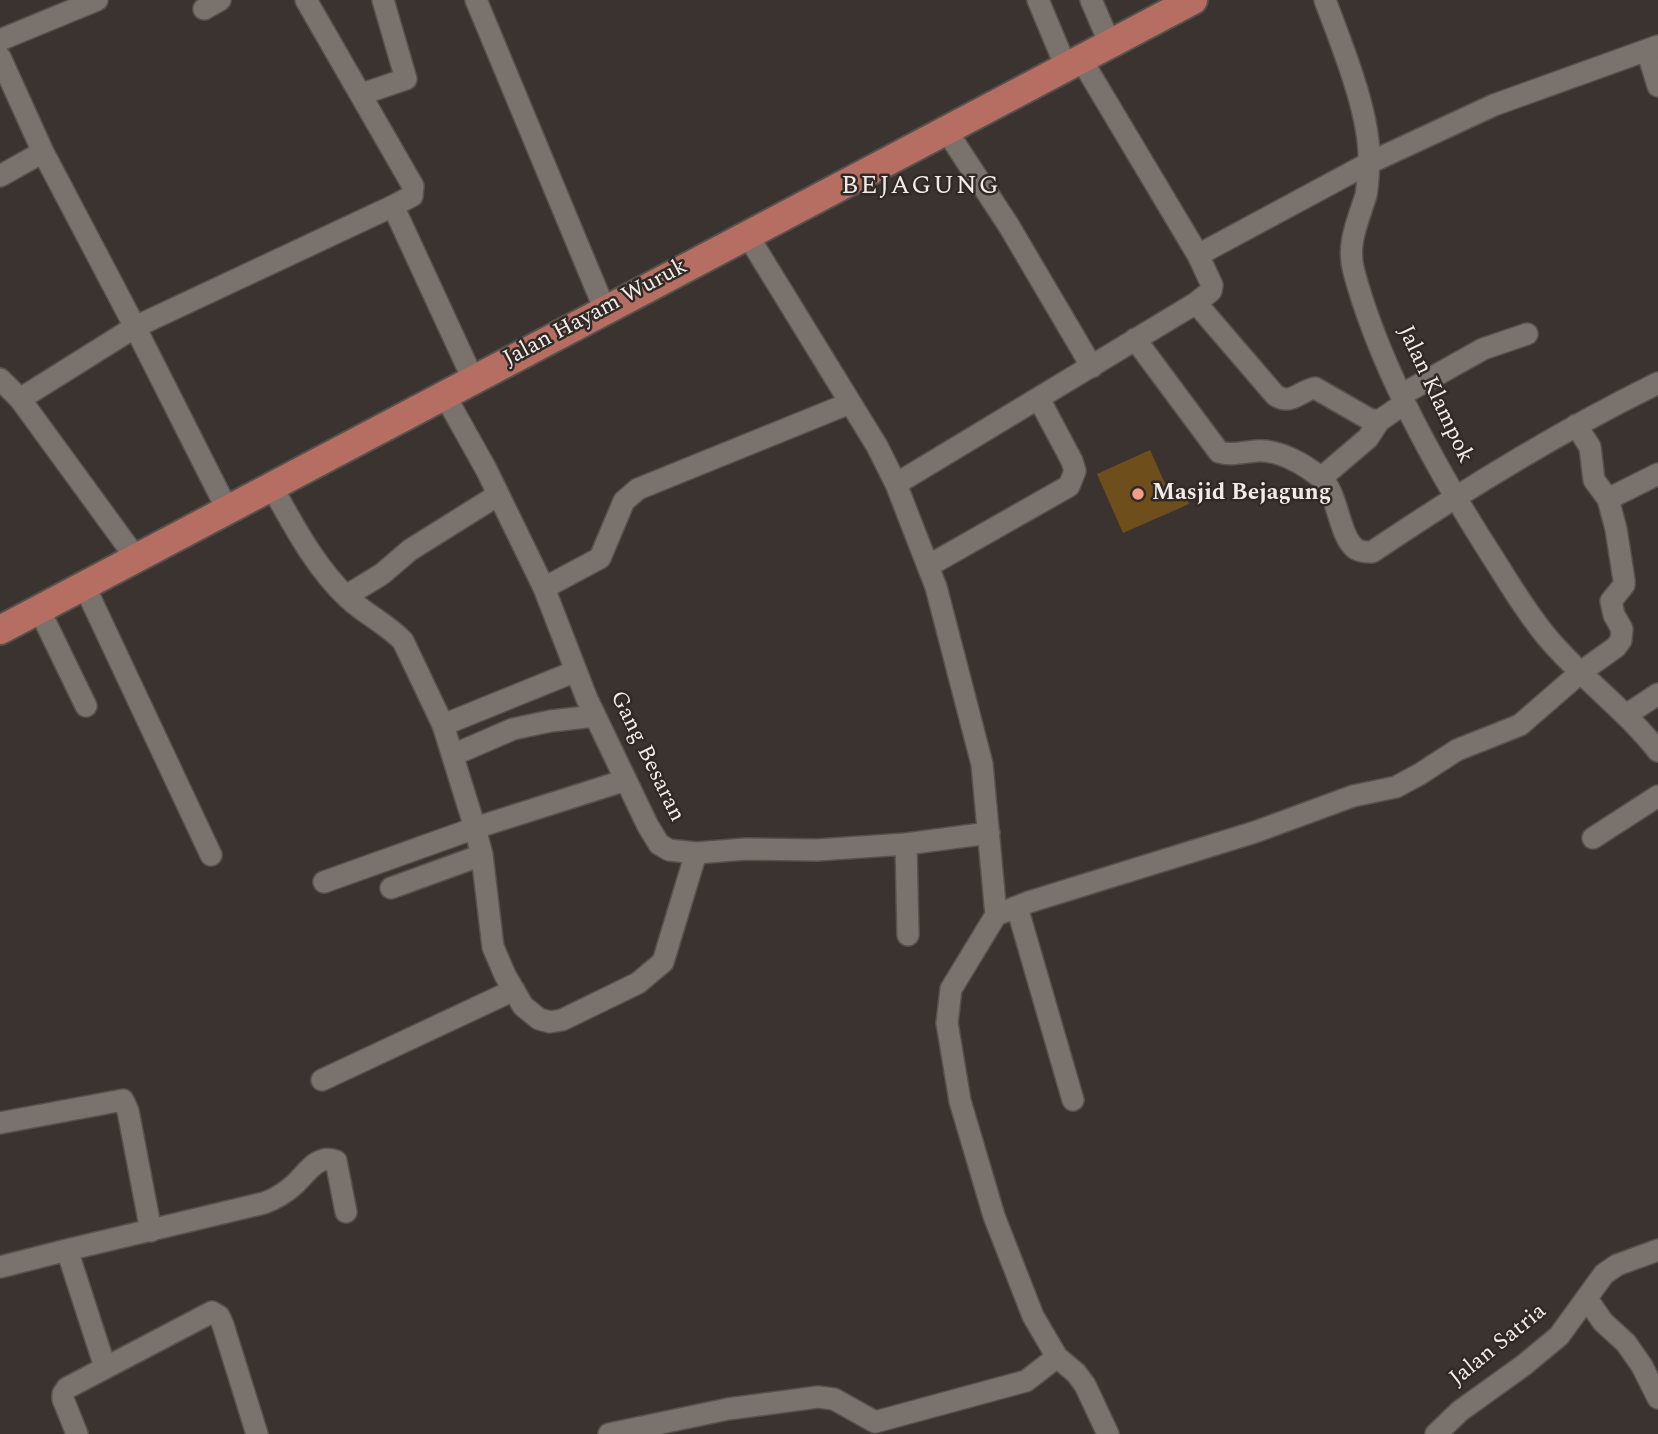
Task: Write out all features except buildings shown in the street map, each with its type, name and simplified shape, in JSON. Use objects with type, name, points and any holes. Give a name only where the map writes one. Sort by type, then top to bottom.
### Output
[{"type":"main road","name":"Jalan Hayam Wuruk","points":[[0,630],[1193,0]]},
{"type":"street","points":[[97,0],[1,40],[43,152],[228,511]]},
{"type":"street","points":[[20,399],[135,327],[412,196],[413,186],[306,0]]},
{"type":"street","points":[[362,94],[407,79],[383,0]]},
{"type":"street","points":[[476,0],[604,310]]},
{"type":"street","points":[[896,484],[1039,400],[1196,303],[1211,291],[1212,285],[1198,255],[1074,63],[1038,0]]},
{"type":"street","points":[[1091,0],[1110,44]]},
{"type":"street","name":"Jalan Klampok","points":[[1325,0],[1363,116],[1369,146],[1367,192],[1352,239],[1353,271],[1403,399],[1454,497],[1534,620],[1548,638],[1626,715],[1658,751]]},
{"type":"street","points":[[1198,255],[1368,163],[1494,105],[1652,48],[1658,86]]},
{"type":"street","points":[[946,131],[1009,226],[1092,367]]},
{"type":"street","points":[[0,176],[43,152]]},
{"type":"street","points":[[393,206],[473,379]]},
{"type":"street","points":[[748,236],[850,402],[896,484],[936,587],[982,764],[996,915]]},
{"type":"street","points":[[1196,303],[1275,395],[1283,400],[1290,400],[1310,388],[1315,388],[1369,419],[1380,421]]},
{"type":"street","points":[[1321,478],[1368,438],[1380,421],[1403,399],[1483,349],[1527,334]]},
{"type":"street","points":[[1135,339],[1219,452],[1224,454],[1260,450],[1275,453],[1321,478],[1328,488],[1349,540],[1355,548],[1372,552],[1454,497],[1576,425],[1658,383]]},
{"type":"street","points":[[0,379],[20,399],[136,558]]},
{"type":"street","name":"Gang Besaran","points":[[444,394],[544,588],[595,716],[659,844],[669,849],[696,853],[746,849],[817,850],[906,844],[989,834]]},
{"type":"street","points":[[928,566],[1069,486],[1075,471],[1072,461],[1039,400]]},
{"type":"street","points":[[544,588],[600,558],[624,501],[638,489],[850,402]]},
{"type":"street","points":[[1108,1434],[1085,1385],[1076,1373],[1057,1357],[1029,1306],[994,1216],[960,1101],[952,1059],[947,1023],[951,989],[996,915],[1017,906],[1255,832],[1353,796],[1396,787],[1457,750],[1520,725],[1581,672],[1610,652],[1620,640],[1622,629],[1614,615],[1611,601],[1624,585],[1624,580],[1608,499],[1594,480],[1590,447],[1576,425]]},
{"type":"street","points":[[1608,499],[1658,474]]},
{"type":"street","points":[[272,487],[308,550],[346,596],[378,622],[393,630],[402,641],[443,724],[482,855],[493,947],[514,990],[530,1014],[550,1022],[562,1020],[638,983],[663,962],[696,853]]},
{"type":"street","points":[[346,596],[382,574],[410,550],[498,495]]},
{"type":"street","points":[[84,585],[211,855]]},
{"type":"street","points":[[39,609],[86,706]]},
{"type":"street","points":[[443,724],[576,671]]},
{"type":"street","points":[[1626,715],[1658,694]]},
{"type":"street","points":[[453,755],[513,729],[595,716]]},
{"type":"street","points":[[324,882],[475,828],[626,780]]},
{"type":"street","points":[[1593,838],[1658,796]]},
{"type":"street","points":[[906,844],[908,934]]},
{"type":"street","points":[[391,888],[482,855]]},
{"type":"street","points":[[1017,906],[1073,1100]]},
{"type":"street","points":[[323,1080],[514,990]]},
{"type":"street","points":[[0,1123],[123,1100],[128,1111],[151,1231]]},
{"type":"street","points":[[0,1266],[272,1200],[292,1187],[313,1165],[332,1159],[336,1161],[346,1212]]},
{"type":"street","points":[[67,1250],[105,1367]]},
{"type":"street","name":"Jalan Satria","points":[[1436,1434],[1460,1411],[1547,1347],[1566,1329],[1604,1274],[1617,1265],[1658,1250]]},
{"type":"street","points":[[1587,1299],[1603,1322],[1626,1343],[1642,1366],[1658,1398]]},
{"type":"street","points":[[77,1434],[63,1399],[64,1391],[209,1312],[214,1313],[223,1325],[257,1434]]},
{"type":"street","points":[[609,1434],[728,1409],[818,1397],[834,1399],[875,1422],[1026,1381],[1057,1357]]},
{"type":"place","name":"Masjid Bejagung","points":[[1138,494]]},
{"type":"district","name":"BEJAGUNG","points":[[921,188]]}]
